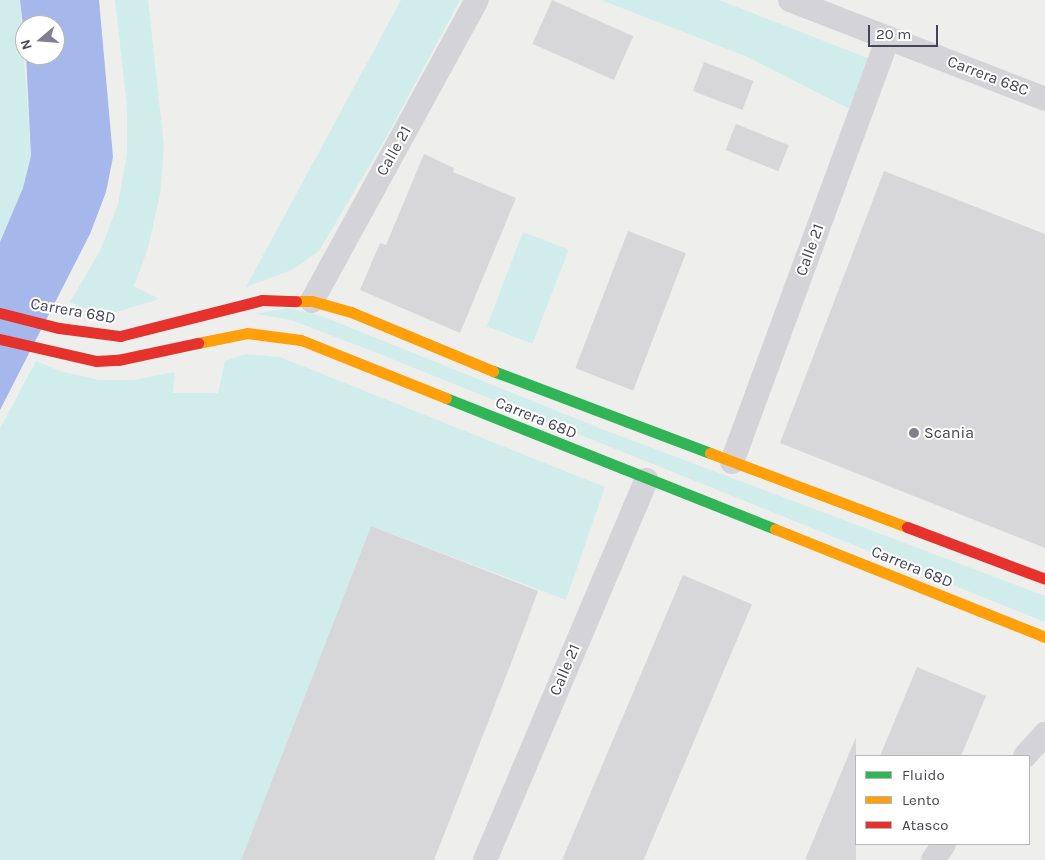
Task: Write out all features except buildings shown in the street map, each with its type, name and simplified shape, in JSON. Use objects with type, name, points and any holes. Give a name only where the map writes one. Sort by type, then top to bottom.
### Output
[{"type":"main road","name":"Carrera 68D","points":[[0,313],[59,328],[120,336],[262,300],[312,301],[351,312],[496,372],[1045,579]]},
{"type":"main road","name":"Carrera 68D","points":[[0,339],[50,353],[96,361],[118,360],[247,333],[301,340],[646,480],[1045,637]]},
{"type":"street","name":"Calle 21","points":[[312,301],[476,0]]},
{"type":"street","name":"Carrera 68C","points":[[790,0],[1045,99]]},
{"type":"street","name":"Calle 21","points":[[732,462],[888,38]]},
{"type":"street","name":"Calle 21","points":[[485,860],[646,480]]},
{"type":"street","points":[[1026,755],[1045,734]]},
{"type":"street","points":[[933,860],[943,845]]},
{"type":"shaded area","points":[[0,0],[20,0],[21,15],[15,15],[15,65],[25,65],[31,156],[23,188],[0,242]]},
{"type":"shaded area","points":[[115,0],[148,0],[164,146],[160,194],[148,248],[134,286],[160,299],[103,316],[70,302],[100,251],[118,204],[127,154],[127,107]]},
{"type":"shaded area","points":[[401,0],[460,0],[388,134],[319,251],[292,270],[246,287]]},
{"type":"shaded area","points":[[601,0],[719,0],[870,59],[852,110],[745,56]]},
{"type":"shaded area","points":[[523,232],[569,250],[533,344],[487,326]]},
{"type":"shaded area","points":[[288,308],[319,315],[602,429],[1045,596],[1045,622],[367,349],[291,320],[256,314]]},
{"type":"shaded area","points":[[245,354],[280,357],[605,487],[566,600],[371,526],[241,860],[0,860],[0,428],[36,361],[63,372],[99,380],[133,380],[175,372],[173,393],[218,393],[225,361]]},
{"type":"water","points":[[20,0],[99,0],[113,157],[106,192],[90,234],[0,410],[0,242],[23,188],[31,156],[26,65],[65,65],[65,15],[22,15]]},
{"type":"traffic: fast","points":[[493,371],[710,453]]},
{"type":"traffic: fast","points":[[446,398],[775,529]]},
{"type":"traffic: slow","points":[[296,301],[312,301],[351,312],[493,371]]},
{"type":"traffic: slow","points":[[198,343],[247,333],[301,340],[446,398]]},
{"type":"traffic: slow","points":[[710,453],[907,527]]},
{"type":"traffic: slow","points":[[775,529],[1045,637]]},
{"type":"traffic: jam","points":[[0,313],[59,328],[120,336],[262,300],[296,301]]},
{"type":"traffic: jam","points":[[0,339],[96,361],[118,360],[198,343]]},
{"type":"traffic: jam","points":[[907,527],[1045,579]]},
{"type":"place","name":"Scania","points":[[914,433]]}]
